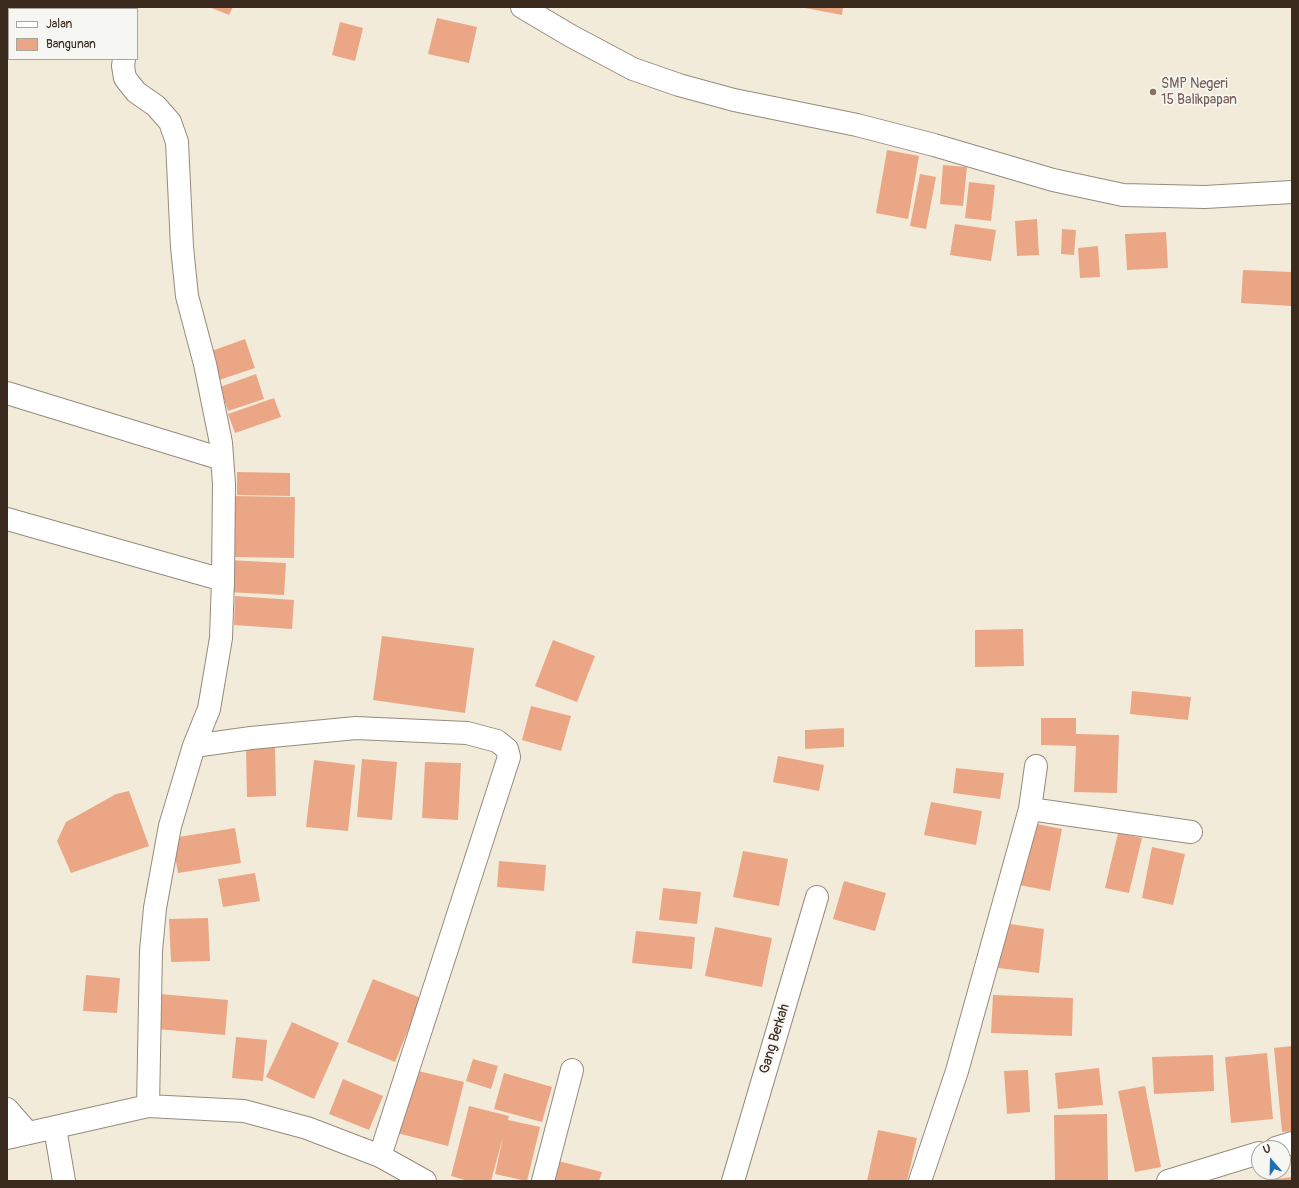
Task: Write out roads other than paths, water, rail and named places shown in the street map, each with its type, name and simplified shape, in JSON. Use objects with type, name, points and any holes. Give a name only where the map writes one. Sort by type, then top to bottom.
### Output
[{"type":"street","points":[[522,7],[571,36],[633,69],[679,86],[734,100],[857,125],[1053,180],[1123,195],[1205,197],[1292,192]]},
{"type":"street","points":[[124,60],[123,66],[125,78],[136,92],[156,106],[170,122],[177,142],[182,247],[187,296],[205,364],[221,443],[224,484],[221,638],[214,685],[209,709],[194,746],[170,826],[155,908],[151,951],[148,1106]]},
{"type":"street","points":[[7,393],[222,459]]},
{"type":"street","points":[[7,519],[223,580]]},
{"type":"street","points":[[194,746],[251,738],[356,728],[467,733],[497,741],[507,749],[509,758],[380,1156]]},
{"type":"street","points":[[920,1181],[957,1071],[1030,809],[1036,766]]},
{"type":"street","points":[[1030,809],[1190,832]]},
{"type":"street","name":"Gang Berkah","points":[[733,1181],[817,897]]},
{"type":"street","points":[[543,1181],[572,1070]]},
{"type":"street","points":[[7,1138],[148,1106],[244,1111],[307,1128],[380,1156],[425,1181]]},
{"type":"street","points":[[7,1109],[28,1134]]},
{"type":"street","points":[[55,1128],[64,1181]]},
{"type":"street","points":[[1168,1181],[1216,1174],[1251,1157]]},
{"type":"place","name":"SMP Negeri 15 Balikpapan","points":[[1153,92]]}]
